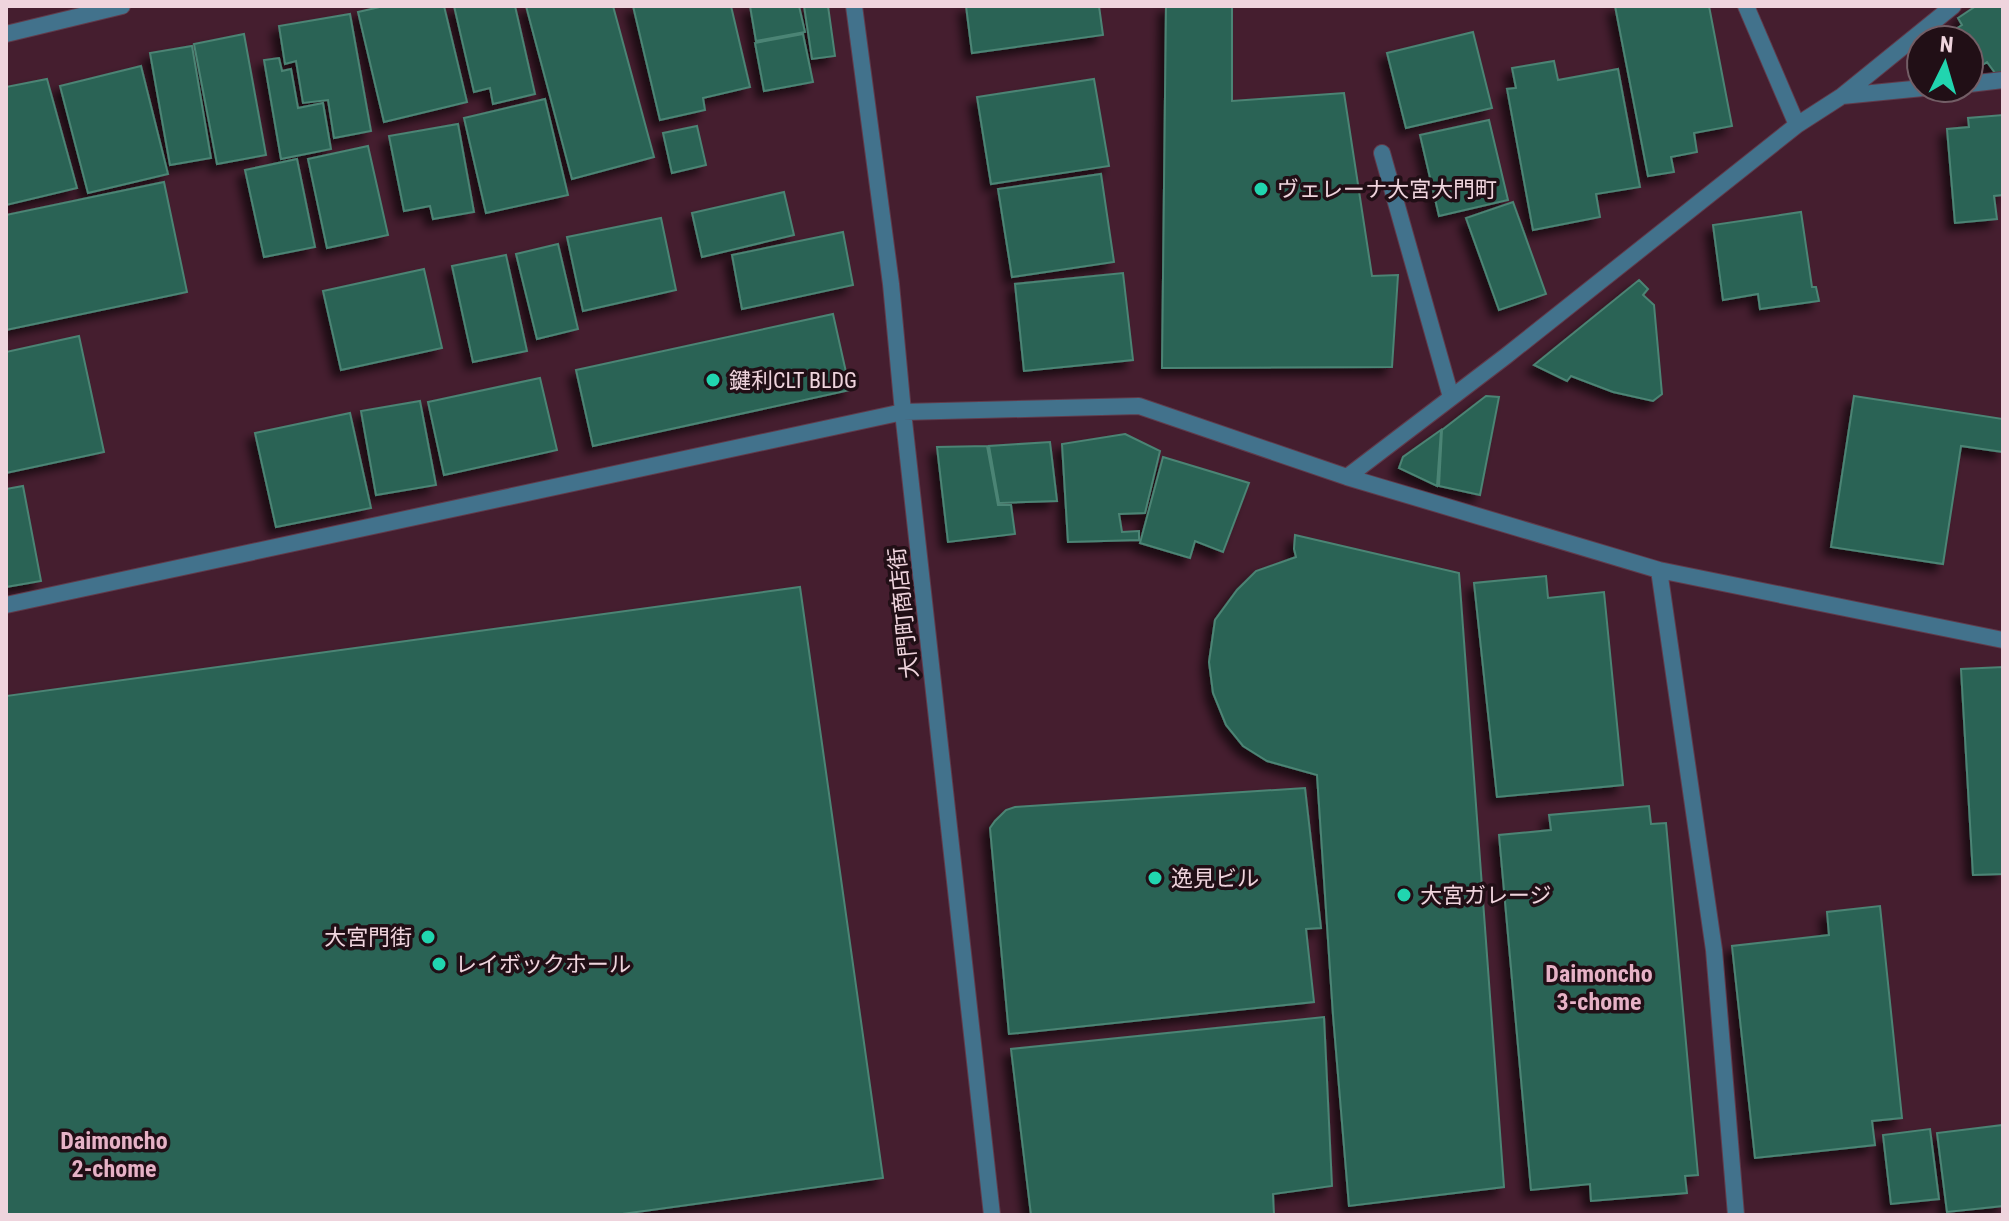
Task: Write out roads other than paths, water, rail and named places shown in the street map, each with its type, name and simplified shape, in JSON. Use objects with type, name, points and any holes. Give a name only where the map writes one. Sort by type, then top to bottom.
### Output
[{"type":"street","points":[[6,34],[122,6]]},
{"type":"street","name":"大門町商店街","points":[[854,6],[891,284],[992,1215]]},
{"type":"street","points":[[1746,6],[1797,125]]},
{"type":"street","points":[[1347,477],[1519,347],[1797,125],[1842,96],[1953,6]]},
{"type":"street","points":[[1842,96],[1905,90]]},
{"type":"street","points":[[1382,153],[1451,397]]},
{"type":"street","points":[[6,605],[903,412],[1139,406],[1347,477],[1659,570],[2003,640]]},
{"type":"street","points":[[1659,570],[1714,950],[1736,1215]]},
{"type":"place","name":"ヴェレーナ大宮大門町","points":[[1261,189]]},
{"type":"place","name":"鍵利CLT BLDG","points":[[713,380]]},
{"type":"place","name":"逸見ビル","points":[[1155,878]]},
{"type":"place","name":"大宮ガレージ","points":[[1404,895]]},
{"type":"place","name":"大宮門街","points":[[428,937]]},
{"type":"place","name":"レイボックホール","points":[[439,964]]},
{"type":"district","name":"Daimoncho 3-chome","points":[[1599,988]]},
{"type":"district","name":"Daimoncho 2-chome","points":[[114,1155]]}]
